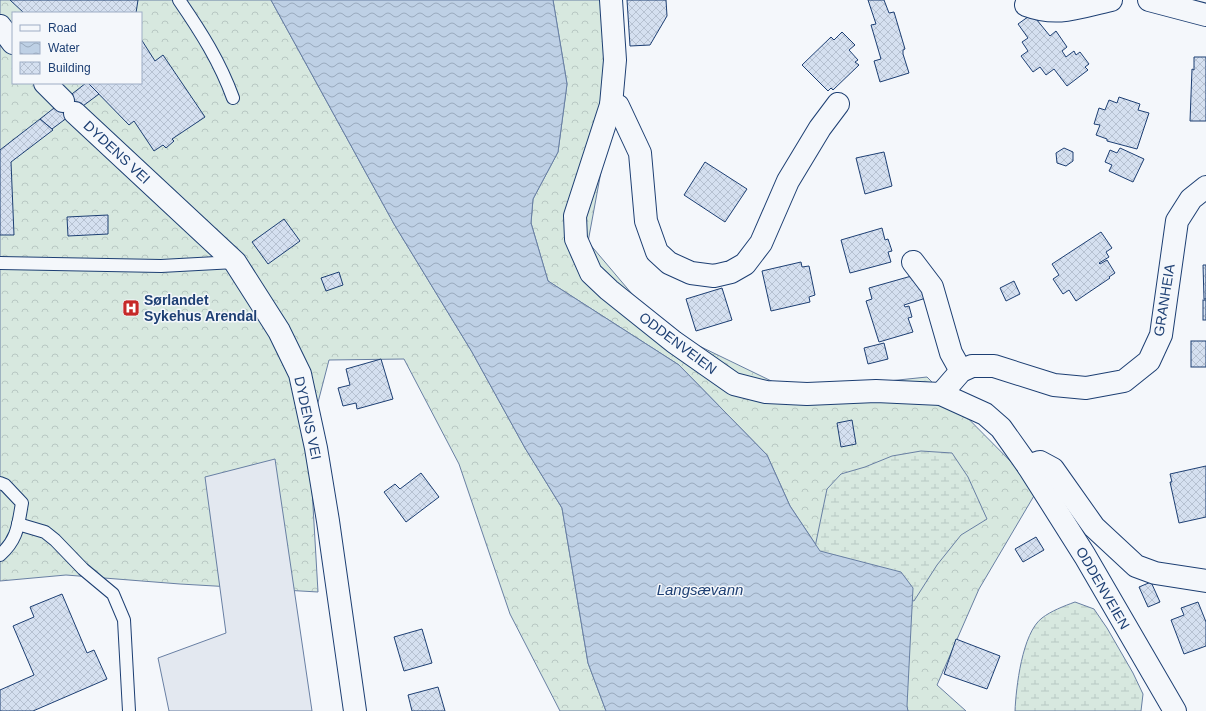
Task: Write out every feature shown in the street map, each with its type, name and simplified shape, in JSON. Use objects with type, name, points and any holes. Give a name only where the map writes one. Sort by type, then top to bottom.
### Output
[{"type":"street","name":"ODDENVEIEN","points":[[611,0],[615,60],[611,105],[575,216],[576,239],[591,273],[609,290],[674,342],[734,384],[766,392],[794,394],[876,391],[941,394],[985,414],[1001,428],[1028,466],[1085,556],[1174,711]]},
{"type":"street","points":[[1026,5],[1041,11],[1057,12],[1111,0]]},
{"type":"street","points":[[1162,1],[1206,14]]},
{"type":"street","points":[[0,26],[12,41]]},
{"type":"street","name":"DYDENS VEI","points":[[46,84],[235,262],[279,331],[300,374],[316,448],[355,711]]},
{"type":"street","points":[[611,105],[618,106],[640,153],[646,220],[657,252],[669,263],[691,273],[714,276],[731,272],[746,264],[761,243],[788,181],[820,128],[838,104]]},
{"type":"street","name":"GRANHEIA","points":[[961,371],[972,366],[994,366],[1054,385],[1086,388],[1124,381],[1149,361],[1161,334],[1176,221],[1191,199],[1206,187]]},
{"type":"street","points":[[913,262],[932,287],[951,353],[961,371],[941,394]]},
{"type":"street","name":"ODDENVEIEN","points":[[1028,466],[1040,462],[1053,469],[1094,527],[1136,566],[1155,573],[1206,581]]},
{"type":"lane","points":[[179,0],[205,37],[223,70],[233,98]]},
{"type":"lane","points":[[0,263],[161,266],[235,262]]},
{"type":"lane","points":[[0,483],[5,484],[22,503],[18,524],[11,545],[0,555]]},
{"type":"lane","points":[[18,524],[45,532],[55,540],[83,569],[113,594],[124,620],[129,711]]},
{"type":"green space","name":"Sørlandet Sykehus Arendal","points":[[0,0],[271,0],[394,224],[472,352],[525,448],[562,508],[588,663],[606,711],[560,711],[510,614],[459,464],[404,359],[329,360],[309,437],[318,592],[180,584],[66,575],[0,581]]},
{"type":"green space","points":[[553,0],[616,0],[617,85],[588,242],[660,327],[792,391],[927,377],[1038,489],[979,589],[937,685],[966,711],[908,711],[820,551],[790,506],[767,455],[679,365],[548,281],[531,223],[533,199],[558,152],[567,84]]},
{"type":"green space","points":[[921,451],[952,453],[968,477],[987,519],[961,535],[937,565],[914,601],[888,593],[814,552],[827,489],[841,474],[865,467],[892,456]]},
{"type":"green space","points":[[1075,602],[1094,609],[1107,628],[1133,673],[1143,694],[1141,711],[1015,711],[1021,662],[1029,636],[1035,625],[1042,618],[1053,611]]},
{"type":"shaded area","points":[[275,459],[312,711],[169,711],[158,658],[226,633],[205,477]]},
{"type":"water","name":"Langsævann","points":[[271,0],[553,0],[567,84],[558,152],[533,199],[531,223],[548,281],[679,365],[767,455],[790,506],[820,551],[901,572],[913,588],[907,706],[908,711],[606,711],[588,663],[562,508],[525,448],[472,352],[394,224]]},
{"type":"building","points":[[10,0],[138,0],[136,12],[23,12]]},
{"type":"building","points":[[627,0],[666,0],[667,16],[650,45],[630,46]]},
{"type":"building","points":[[868,0],[884,0],[889,13],[894,12],[905,49],[903,50],[903,54],[909,73],[880,82],[874,61],[881,59],[871,25],[876,24]]},
{"type":"building","points":[[1032,14],[1050,36],[1056,31],[1067,47],[1062,51],[1066,57],[1074,51],[1076,55],[1080,52],[1089,64],[1085,67],[1088,70],[1067,86],[1054,69],[1046,75],[1040,67],[1033,72],[1021,56],[1028,51],[1022,42],[1028,38],[1018,24]]},
{"type":"building","points":[[842,32],[855,45],[849,50],[858,60],[855,62],[859,65],[833,90],[831,88],[828,91],[802,65],[831,37],[834,40]]},
{"type":"building","points":[[142,41],[155,61],[163,55],[205,117],[172,139],[174,141],[166,148],[163,145],[154,151],[134,121],[129,125],[89,84],[142,84]]},
{"type":"building","points":[[1194,57],[1206,57],[1206,121],[1190,121],[1192,69],[1194,70]]},
{"type":"building","points":[[85,84],[89,84],[99,94],[52,129],[40,119]]},
{"type":"building","points":[[1119,97],[1140,104],[1138,110],[1149,113],[1137,149],[1107,141],[1107,139],[1096,135],[1100,125],[1094,124],[1099,108],[1105,110],[1109,100],[1117,103]]},
{"type":"building","points":[[40,119],[53,130],[11,162],[14,235],[0,235],[0,150]]},
{"type":"building","points":[[1064,148],[1073,152],[1073,161],[1066,166],[1057,163],[1056,153]]},
{"type":"building","points":[[1120,148],[1144,159],[1133,182],[1109,171],[1112,165],[1105,162],[1110,150],[1117,153]]},
{"type":"building","points":[[884,152],[892,186],[865,194],[856,158]]},
{"type":"building","points":[[705,162],[747,189],[725,222],[684,195]]},
{"type":"building","points":[[108,215],[108,234],[68,236],[67,217]]},
{"type":"building","points":[[284,219],[300,241],[268,264],[252,242]]},
{"type":"building","points":[[882,228],[885,240],[888,239],[892,251],[888,252],[891,262],[850,273],[841,240]]},
{"type":"building","points":[[1101,232],[1112,248],[1106,252],[1109,257],[1099,263],[1100,264],[1107,260],[1115,273],[1076,301],[1069,290],[1063,294],[1053,279],[1059,275],[1052,264]]},
{"type":"building","points":[[801,262],[802,267],[809,266],[815,295],[809,297],[810,302],[771,311],[762,271]]},
{"type":"building","points":[[1203,265],[1206,265],[1206,299],[1204,299]]},
{"type":"building","points":[[339,272],[343,285],[326,291],[321,278]]},
{"type":"building","points":[[915,275],[926,298],[904,305],[905,307],[909,306],[912,317],[908,318],[913,332],[879,342],[866,301],[872,299],[869,288]]},
{"type":"building","points":[[1014,281],[1020,294],[1006,301],[1000,288]]},
{"type":"building","points":[[722,288],[732,320],[696,331],[686,299]]},
{"type":"building","points":[[1203,300],[1206,300],[1206,320],[1203,320]]},
{"type":"building","points":[[1191,341],[1206,341],[1206,367],[1191,367]]},
{"type":"building","points":[[884,343],[888,359],[868,364],[864,348]]},
{"type":"building","points":[[381,359],[393,399],[357,409],[356,403],[343,406],[338,388],[350,385],[346,369]]},
{"type":"building","points":[[852,420],[856,444],[841,447],[837,423]]},
{"type":"building","points":[[1206,466],[1206,517],[1179,523],[1170,482],[1172,482],[1170,474]]},
{"type":"building","points":[[421,473],[439,497],[406,522],[384,492],[395,484],[400,489]]},
{"type":"building","points":[[1036,537],[1044,550],[1023,562],[1015,549]]},
{"type":"building","points":[[1151,582],[1160,602],[1148,607],[1139,587]]},
{"type":"building","points":[[62,594],[87,653],[94,650],[107,679],[33,711],[0,711],[0,690],[34,675],[13,626],[34,617],[30,607]]},
{"type":"building","points":[[1198,602],[1206,622],[1206,646],[1184,654],[1171,620],[1184,615],[1181,608]]},
{"type":"building","points":[[422,629],[432,663],[404,671],[394,637]]},
{"type":"building","points":[[956,639],[1000,656],[987,689],[944,674]]},
{"type":"building","points":[[438,687],[445,711],[412,711],[408,695]]},
{"type":"place","name":"Sørlandet Sykehus Arendal","points":[[131,308]]}]
